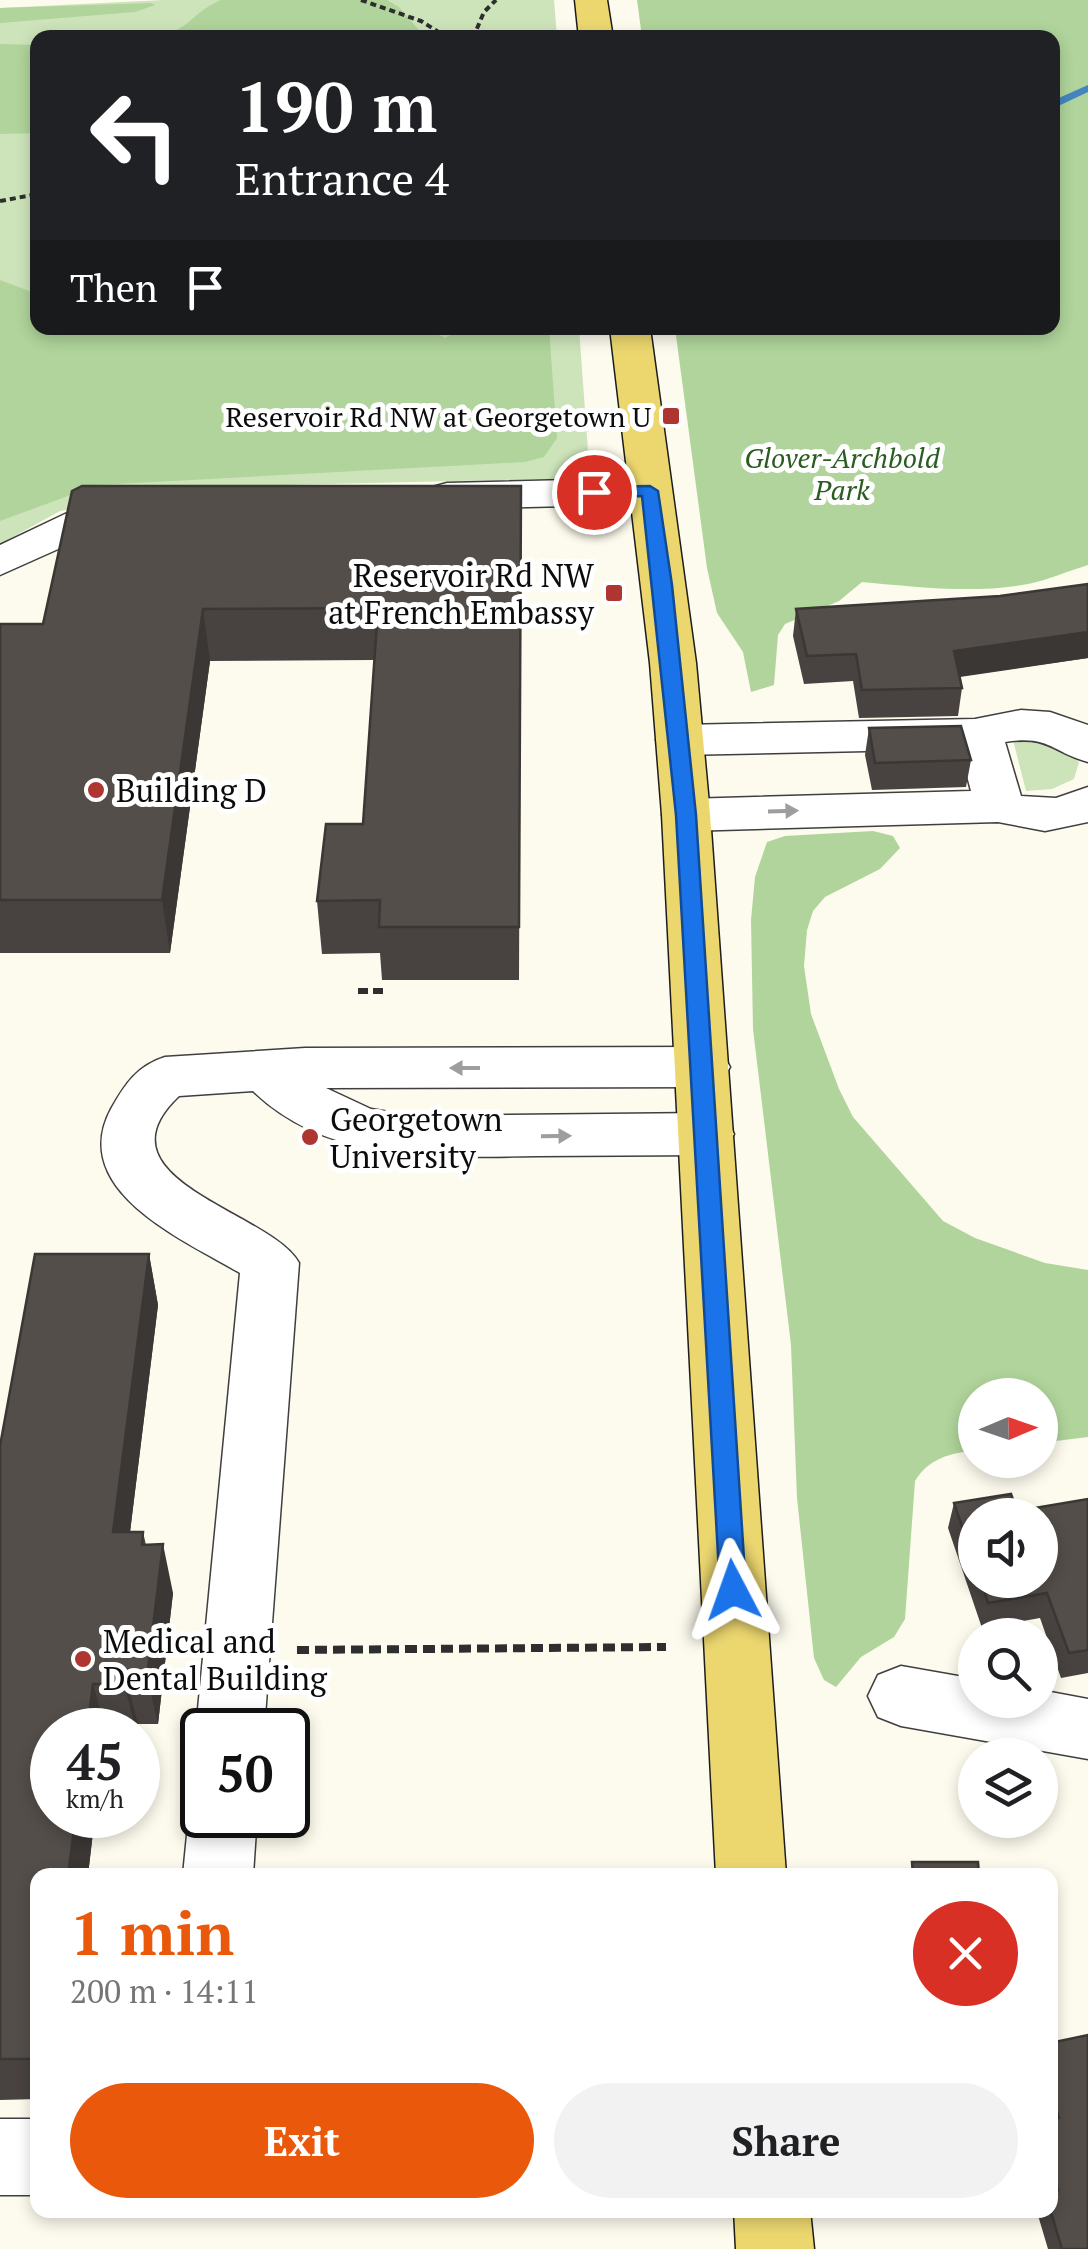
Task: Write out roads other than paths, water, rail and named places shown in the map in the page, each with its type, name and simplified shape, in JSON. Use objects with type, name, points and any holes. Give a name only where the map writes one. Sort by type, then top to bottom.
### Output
[{"type":"main road","points":[[591,0],[595,30]]},
{"type":"main road","points":[[631,335],[686,815],[751,1868]]},
{"type":"main road","points":[[773,2218],[775,2249]]},
{"type":"street","points":[[403,497],[650,491]]},
{"type":"street","points":[[0,562],[80,523],[173,505]]},
{"type":"street","points":[[680,740],[978,734],[1088,706]]},
{"type":"street","points":[[1026,724],[1051,728],[1088,747]]},
{"type":"street","points":[[978,734],[1011,810],[1088,843]]},
{"type":"street","points":[[686,815],[1011,810],[1053,814],[1076,810],[1088,802]]},
{"type":"street","points":[[232,1708],[270,1264],[148,1188],[129,1156],[130,1122],[147,1091],[165,1077],[266,1071],[702,1067]]},
{"type":"street","points":[[266,1071],[289,1093],[360,1128],[412,1138],[706,1134]]},
{"type":"street","points":[[901,1696],[1088,1729]]},
{"type":"street","points":[[219,1868],[221,1838]]},
{"type":"street","points":[[0,2157],[30,2157]]},
{"type":"waterway","points":[[1060,102],[1088,88]]},
{"type":"place","name":"Reservoir Rd NW at Georgetown U","points":[[671,416]]},
{"type":"place","name":"Reservoir Rd NW at French Embassy","points":[[614,593]]},
{"type":"place","name":"Building D","points":[[96,790]]},
{"type":"place","name":"Georgetown University","points":[[310,1137]]},
{"type":"place","name":"Medical and Dental Building","points":[[83,1659]]},
{"type":"park label","name":"Glover-Archbold Park","points":[[842,473]]}]
